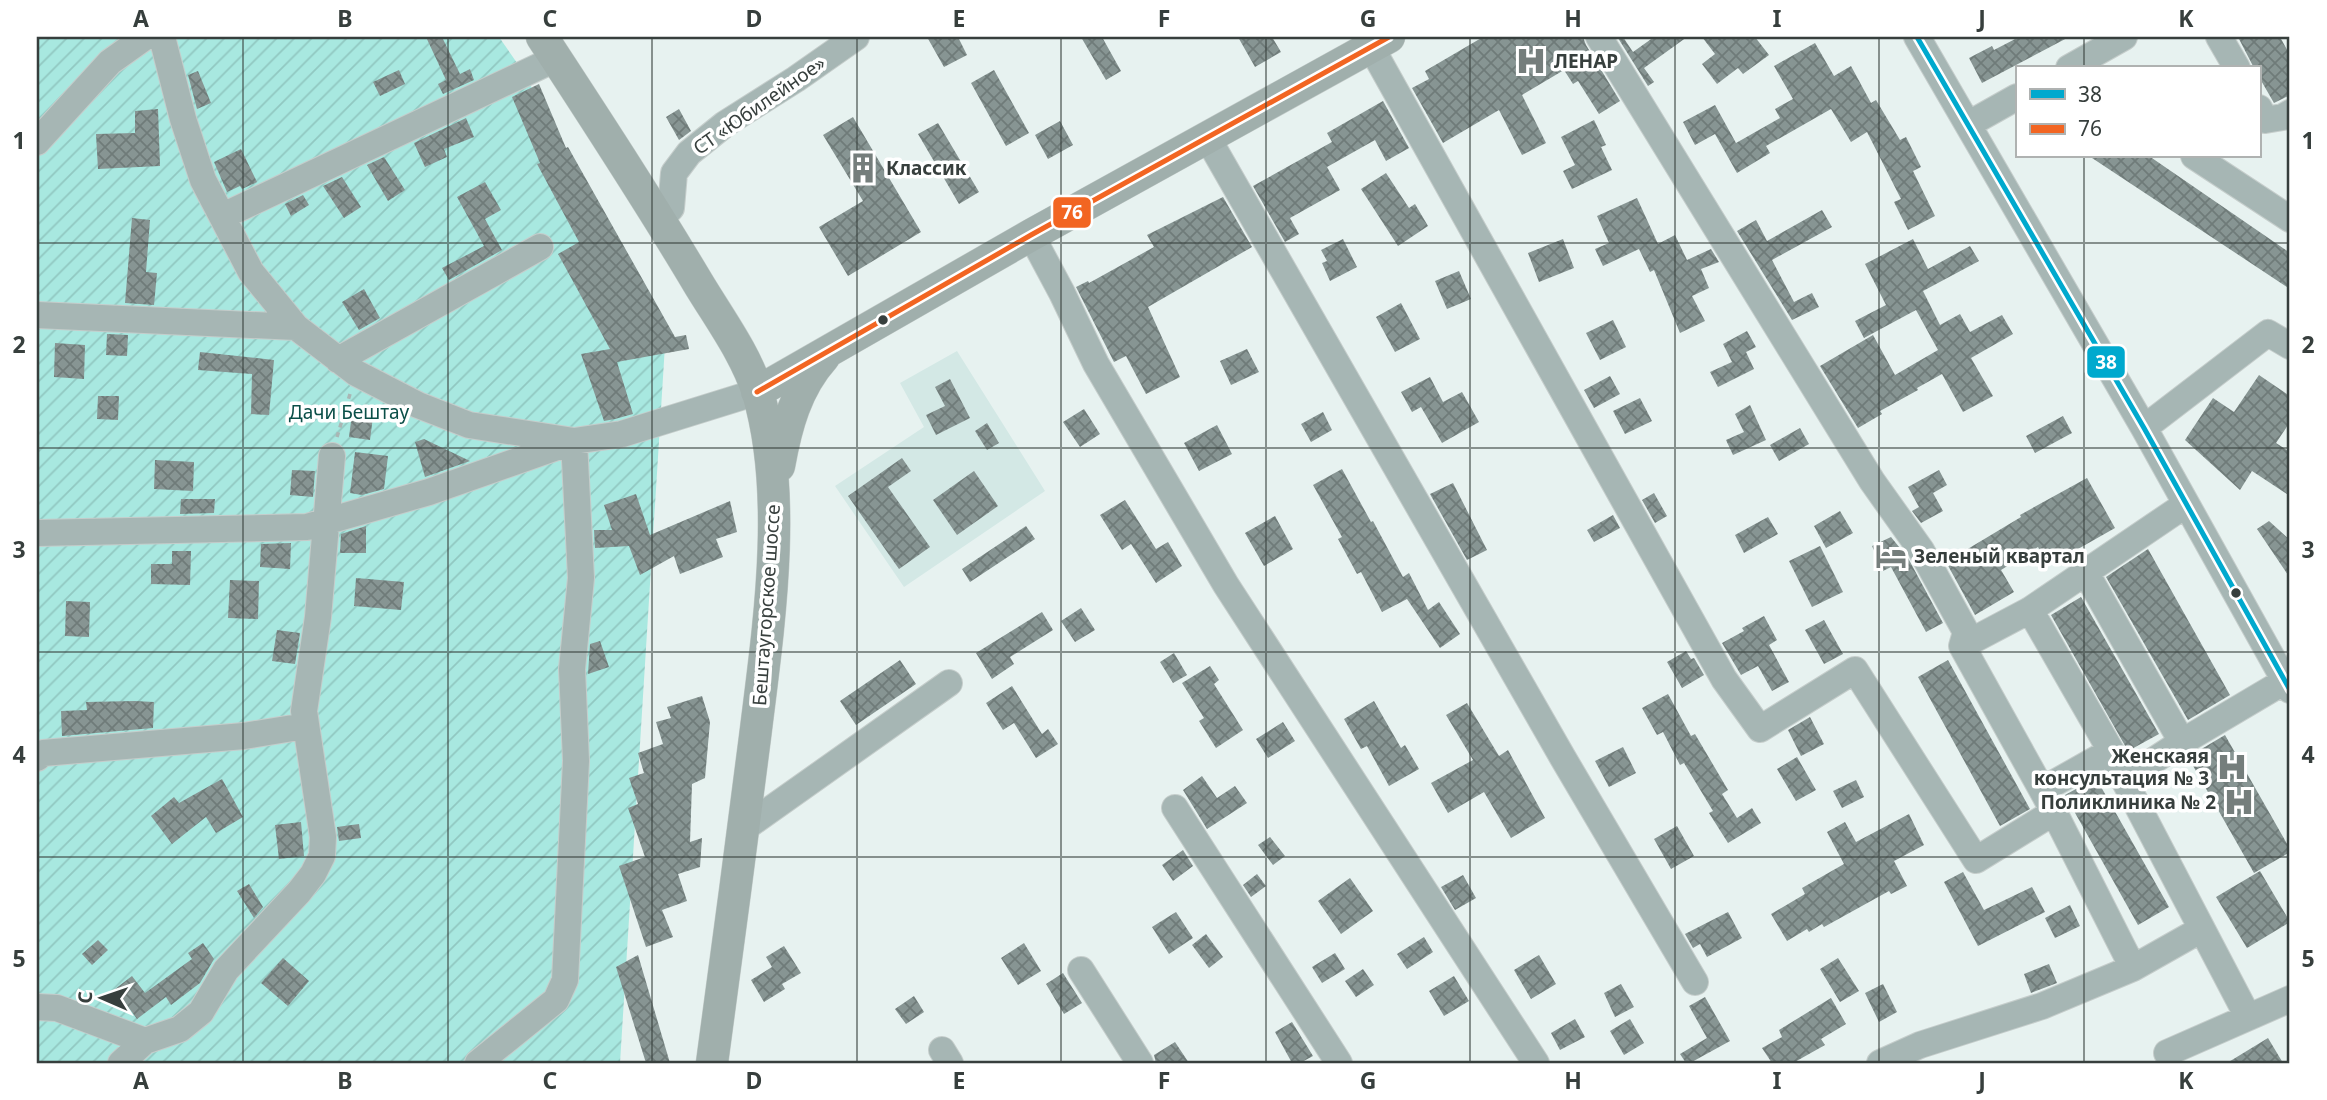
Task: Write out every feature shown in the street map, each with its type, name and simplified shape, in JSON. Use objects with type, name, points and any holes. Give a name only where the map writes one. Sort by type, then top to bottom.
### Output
[{"type":"main road","points":[[757,392],[1031,235],[1380,42]]},
{"type":"main road","name":"Бештаугорское шоссе","points":[[550,48],[660,219],[734,343],[757,392],[769,445],[774,496],[771,578],[743,829],[712,1063]]},
{"type":"main road","points":[[734,343],[750,356],[772,359],[795,357],[832,348]]},
{"type":"main road","points":[[774,496],[785,432],[801,389],[814,368],[832,348]]},
{"type":"street","points":[[37,142],[110,62],[145,37]]},
{"type":"street","points":[[162,37],[203,180],[251,272],[296,327],[347,366],[418,405],[469,425],[574,441]]},
{"type":"street","name":"СТ «Юбилейное»","points":[[660,219],[671,208],[674,173],[689,153],[725,124],[856,37]]},
{"type":"street","points":[[1598,37],[1872,481],[1921,550],[1966,632],[1962,646],[2048,801],[2133,968]]},
{"type":"street","points":[[1917,37],[2144,428],[2288,685],[2182,742],[2124,780]]},
{"type":"street","points":[[2073,66],[2124,37]]},
{"type":"street","points":[[2219,37],[2236,66]]},
{"type":"street","points":[[1380,42],[1724,679],[1759,729],[1855,670],[1976,860],[2111,751]]},
{"type":"street","points":[[223,216],[550,48]]},
{"type":"street","points":[[1969,124],[2016,98]]},
{"type":"street","points":[[2260,110],[2265,120],[2290,113]]},
{"type":"street","points":[[1207,137],[1542,723],[1695,982]]},
{"type":"street","points":[[2197,158],[2290,219]]},
{"type":"street","points":[[1031,235],[1096,364],[1226,585],[1536,1063]]},
{"type":"street","points":[[347,366],[540,247]]},
{"type":"street","points":[[37,315],[296,327]]},
{"type":"street","points":[[2144,428],[2268,333],[2290,346]]},
{"type":"street","points":[[37,533],[307,527],[429,492],[574,441],[622,434],[757,392]]},
{"type":"street","points":[[478,1063],[556,1000],[565,980],[576,761],[572,669],[581,578],[574,441]]},
{"type":"street","points":[[121,1063],[145,1041],[180,1029],[201,1012],[226,970],[299,892],[323,856],[323,837],[305,726],[307,680],[321,594],[324,523],[332,456]]},
{"type":"street","points":[[1962,646],[2030,610],[2186,505]]},
{"type":"street","points":[[2086,573],[2182,742]]},
{"type":"street","points":[[2030,610],[2111,751],[2248,1017]]},
{"type":"street","points":[[743,829],[949,683]]},
{"type":"street","points":[[37,758],[43,753],[244,736],[305,726]]},
{"type":"street","points":[[1175,808],[1339,1063]]},
{"type":"street","points":[[1880,1063],[1920,1045],[2042,1006],[2133,968],[2202,929]]},
{"type":"street","points":[[1081,970],[1140,1063]]},
{"type":"street","points":[[2167,1053],[2290,999]]},
{"type":"street","points":[[37,1007],[57,1008],[145,1041]]},
{"type":"path","points":[[332,456],[347,366]]},
{"type":"shaded area","points":[[957,351],[1045,491],[904,587],[835,486],[924,427],[900,383]]},
{"type":"green space","name":"Дачи Бештау","points":[[37,37],[499,37],[524,73],[665,345],[620,1063],[37,1063]]},
{"type":"building","points":[[426,37],[442,37],[460,74],[470,69],[474,80],[443,94],[438,84],[446,80]]},
{"type":"building","points":[[927,37],[958,37],[967,55],[944,67]]},
{"type":"building","points":[[1081,37],[1102,37],[1121,71],[1106,80]]},
{"type":"building","points":[[1238,37],[1272,37],[1281,52],[1255,67]]},
{"type":"building","points":[[1483,37],[1583,37],[1620,101],[1599,114],[1578,81],[1573,84],[1564,70],[1522,95],[1546,143],[1522,155],[1499,110],[1443,143],[1412,88],[1429,79],[1425,71]]},
{"type":"building","points":[[1623,37],[1633,52],[1654,37],[1687,37],[1644,68],[1654,82],[1648,86],[1618,38]]},
{"type":"building","points":[[1702,37],[1755,37],[1769,55],[1743,74],[1738,68],[1717,84],[1702,64],[1715,54]]},
{"type":"building","points":[[2019,37],[2069,37],[1982,83],[1969,58],[1992,46],[1994,50]]},
{"type":"building","points":[[2238,37],[2280,37],[2290,55],[2290,95],[2274,103],[2260,79],[2260,66],[2253,66]]},
{"type":"building","points":[[1815,43],[1834,76],[1851,66],[1871,103],[1876,100],[1900,140],[1906,137],[1921,167],[1913,171],[1935,216],[1908,230],[1894,202],[1901,199],[1867,132],[1851,142],[1831,109],[1766,146],[1770,153],[1737,173],[1715,134],[1695,145],[1683,122],[1715,105],[1736,143],[1780,118],[1775,109],[1793,99],[1774,66]]},
{"type":"building","points":[[399,70],[405,84],[380,96],[373,82]]},
{"type":"building","points":[[994,70],[1029,133],[1006,146],[971,83]]},
{"type":"building","points":[[198,71],[211,103],[197,109],[188,75]]},
{"type":"building","points":[[539,84],[566,148],[568,147],[675,337],[686,335],[689,349],[617,362],[633,414],[615,419],[604,421],[581,354],[610,349],[558,254],[579,242],[537,164],[540,163],[512,97]]},
{"type":"building","points":[[1383,101],[1409,148],[1386,161],[1375,140],[1327,167],[1340,190],[1290,218],[1299,234],[1285,242],[1253,186],[1332,142],[1327,133]]},
{"type":"building","points":[[158,109],[160,166],[98,169],[96,134],[135,133],[135,111]]},
{"type":"building","points":[[679,109],[691,131],[679,140],[666,117]]},
{"type":"building","name":"Классик","points":[[853,117],[921,232],[848,276],[819,227],[863,201],[823,135]]},
{"type":"building","points":[[466,118],[474,137],[444,149],[447,157],[425,167],[414,143]]},
{"type":"building","points":[[1594,120],[1606,145],[1601,147],[1612,170],[1572,189],[1563,171],[1575,165],[1561,137]]},
{"type":"building","points":[[1060,121],[1073,145],[1048,159],[1035,135]]},
{"type":"building","points":[[938,123],[979,192],[959,204],[918,134]]},
{"type":"building","points":[[241,149],[257,182],[227,192],[214,162]]},
{"type":"building","points":[[384,157],[405,190],[388,201],[367,165]]},
{"type":"building","points":[[2092,158],[2152,158],[2290,253],[2290,289]]},
{"type":"building","points":[[1386,173],[1409,208],[1415,204],[1428,226],[1398,246],[1361,189]]},
{"type":"building","points":[[342,177],[361,207],[344,218],[323,186]]},
{"type":"building","points":[[485,182],[501,210],[485,219],[502,250],[449,280],[442,268],[484,246],[457,197]]},
{"type":"building","points":[[303,195],[309,205],[291,216],[285,204]]},
{"type":"building","points":[[1223,197],[1252,247],[1148,307],[1180,377],[1146,394],[1126,356],[1114,362],[1076,287],[1088,281],[1089,283],[1154,247],[1147,235]]},
{"type":"building","points":[[1637,198],[1658,244],[1675,235],[1687,260],[1711,249],[1719,262],[1701,269],[1709,288],[1692,296],[1705,321],[1680,333],[1654,270],[1650,272],[1639,249],[1603,266],[1595,249],[1609,243],[1597,216]]},
{"type":"building","points":[[1822,210],[1832,227],[1772,260],[1794,302],[1812,293],[1819,307],[1792,320],[1737,231],[1756,220],[1767,241]]},
{"type":"building","points":[[132,218],[150,220],[146,272],[157,273],[154,305],[125,303]]},
{"type":"building","points":[[1343,239],[1357,267],[1330,281],[1322,263],[1327,261],[1321,250]]},
{"type":"building","points":[[1563,239],[1574,268],[1539,282],[1528,253]]},
{"type":"building","points":[[1913,239],[1928,269],[1970,246],[1979,261],[1923,291],[1940,325],[1960,314],[1970,332],[2002,315],[2013,334],[1971,358],[1993,396],[1963,412],[1942,374],[1880,411],[1882,414],[1858,428],[1820,366],[1873,335],[1895,375],[1938,350],[1916,310],[1864,338],[1855,321],[1886,305],[1865,264]]},
{"type":"building","points":[[1459,271],[1471,299],[1447,309],[1435,281]]},
{"type":"building","points":[[364,289],[380,318],[359,330],[342,302]]},
{"type":"building","points":[[1401,303],[1420,339],[1395,352],[1376,317]]},
{"type":"building","points":[[1613,320],[1626,347],[1600,360],[1586,333]]},
{"type":"building","points":[[1747,331],[1756,347],[1746,352],[1754,369],[1718,387],[1710,372],[1732,362],[1723,344]]},
{"type":"building","points":[[107,334],[128,335],[127,356],[106,355]]},
{"type":"building","points":[[55,343],[85,345],[84,379],[54,377]]},
{"type":"building","points":[[1247,349],[1259,372],[1231,385],[1220,361]]},
{"type":"building","points":[[200,352],[274,360],[269,415],[251,414],[252,374],[198,370]]},
{"type":"building","points":[[2259,375],[2290,396],[2290,422],[2276,443],[2290,452],[2290,496],[2252,471],[2240,490],[2185,440],[2213,398],[2234,412]]},
{"type":"building","points":[[1610,376],[1620,394],[1594,408],[1584,390]]},
{"type":"building","points":[[1430,377],[1443,402],[1462,392],[1479,422],[1442,443],[1421,407],[1412,412],[1401,392]]},
{"type":"building","points":[[950,379],[970,418],[936,435],[926,415],[945,406],[935,387]]},
{"type":"building","points":[[98,396],[119,396],[118,420],[97,419]]},
{"type":"building","points":[[1640,398],[1652,421],[1625,434],[1613,411]]},
{"type":"building","points":[[1750,405],[1766,440],[1733,455],[1726,440],[1744,432],[1735,414]]},
{"type":"building","points":[[353,406],[374,409],[370,440],[349,437]]},
{"type":"building","points":[[1084,409],[1100,434],[1080,447],[1063,422]]},
{"type":"building","points":[[1323,412],[1332,430],[1311,442],[1301,424]]},
{"type":"building","points":[[2063,416],[2072,433],[2035,453],[2026,436]]},
{"type":"building","points":[[987,423],[999,443],[987,450],[975,431]]},
{"type":"building","points":[[1217,425],[1232,454],[1199,471],[1184,443]]},
{"type":"building","points":[[1800,428],[1809,444],[1779,461],[1770,445]]},
{"type":"building","points":[[424,439],[470,461],[425,477],[415,442]]},
{"type":"building","points":[[355,452],[388,456],[384,489],[362,495],[350,493]]},
{"type":"building","points":[[902,458],[911,471],[888,487],[930,547],[899,569],[848,496]]},
{"type":"building","points":[[155,460],[194,462],[193,491],[154,489]]},
{"type":"building","points":[[1342,469],[1403,577],[1409,573],[1428,610],[1439,602],[1460,634],[1440,648],[1407,599],[1382,612],[1361,572],[1357,574],[1338,539],[1342,537],[1313,485]]},
{"type":"building","points":[[292,470],[315,471],[313,497],[290,495]]},
{"type":"building","points":[[1939,470],[1947,485],[1933,493],[1943,511],[1921,523],[1912,511],[1919,507],[1908,487]]},
{"type":"building","points":[[974,471],[998,506],[957,535],[933,500]]},
{"type":"building","points":[[2087,478],[2115,528],[2048,566],[2038,547],[2001,570],[2014,592],[1975,615],[1946,562],[2021,517],[2020,515]]},
{"type":"building","points":[[1453,483],[1487,550],[1467,560],[1430,494]]},
{"type":"building","points":[[1654,493],[1667,516],[1655,523],[1642,500]]},
{"type":"building","points":[[636,494],[650,535],[730,501],[737,532],[716,539],[723,557],[680,574],[674,556],[640,575],[629,546],[595,548],[594,530],[612,530],[604,505]]},
{"type":"building","points":[[181,499],[215,499],[214,513],[180,514]]},
{"type":"building","points":[[1125,500],[1156,549],[1168,542],[1182,566],[1156,583],[1131,544],[1122,550],[1100,515]]},
{"type":"building","points":[[1840,511],[1853,533],[1826,548],[1814,526]]},
{"type":"building","points":[[1613,515],[1620,528],[1594,542],[1587,530]]},
{"type":"building","points":[[1275,516],[1293,549],[1264,566],[1245,533]]},
{"type":"building","points":[[1768,517],[1778,534],[1744,553],[1735,535]]},
{"type":"building","points":[[2269,521],[2290,540],[2290,578],[2257,529]]},
{"type":"building","points":[[366,526],[366,553],[340,553],[341,534]]},
{"type":"building","points":[[1026,526],[1035,539],[970,582],[962,569]]},
{"type":"building","points":[[1891,537],[1908,558],[1943,623],[1926,632],[1891,567],[1883,571],[1872,546]]},
{"type":"building","points":[[291,543],[290,569],[260,567],[261,544]]},
{"type":"building","points":[[1820,546],[1843,592],[1812,607],[1789,561]]},
{"type":"building","points":[[2148,549],[2230,695],[2188,720],[2106,577]]},
{"type":"building","points":[[172,551],[191,551],[190,585],[151,584],[151,564],[172,564]]},
{"type":"building","points":[[356,578],[404,582],[401,610],[354,606]]},
{"type":"building","points":[[230,580],[259,581],[258,619],[228,618]]},
{"type":"building","points":[[2081,597],[2159,734],[2128,751],[2051,615]]},
{"type":"building","points":[[66,601],[90,602],[89,637],[65,636]]},
{"type":"building","points":[[1081,608],[1095,630],[1075,642],[1061,621]]},
{"type":"building","points":[[1042,612],[1053,630],[1010,657],[1014,664],[992,679],[976,653]]},
{"type":"building","points":[[1764,616],[1777,640],[1769,645],[1789,682],[1772,691],[1758,666],[1741,675],[1722,643]]},
{"type":"building","points":[[1824,620],[1843,654],[1824,664],[1805,630]]},
{"type":"building","points":[[277,630],[300,633],[295,664],[272,661]]},
{"type":"building","points":[[600,641],[609,667],[588,674],[590,644]]},
{"type":"building","points":[[1686,651],[1691,659],[1694,658],[1704,675],[1682,688],[1667,662]]},
{"type":"building","points":[[1174,653],[1187,675],[1173,683],[1160,662]]},
{"type":"building","points":[[900,660],[916,684],[856,725],[840,701]]},
{"type":"building","points":[[1948,660],[2030,809],[2000,826],[1918,677]]},
{"type":"building","points":[[1210,666],[1219,680],[1214,684],[1243,730],[1216,748],[1199,721],[1204,718],[1182,683]]},
{"type":"building","points":[[1012,686],[1042,734],[1048,729],[1058,744],[1036,758],[1014,723],[1003,730],[986,703]]},
{"type":"building","points":[[1668,694],[1691,736],[1695,734],[1728,790],[1722,794],[1737,818],[1752,808],[1761,823],[1728,843],[1709,813],[1713,811],[1684,763],[1680,765],[1663,732],[1657,735],[1642,708]]},
{"type":"building","points":[[702,696],[710,722],[705,778],[692,784],[690,842],[702,838],[700,867],[678,874],[687,901],[662,910],[673,937],[646,947],[619,866],[645,857],[628,808],[638,804],[629,778],[644,773],[638,753],[663,744],[656,722],[671,718],[667,707]]},
{"type":"building","points":[[1374,701],[1401,748],[1405,745],[1419,769],[1389,786],[1367,746],[1361,749],[1344,719]]},
{"type":"building","points":[[86,702],[154,702],[153,728],[62,736],[61,711],[87,710]]},
{"type":"building","points":[[1467,703],[1499,756],[1508,750],[1545,818],[1511,838],[1484,792],[1448,813],[1431,783],[1473,760],[1446,715]]},
{"type":"building","points":[[1810,717],[1824,744],[1801,756],[1788,730]]},
{"type":"building","points":[[1283,722],[1295,741],[1268,758],[1256,739]]},
{"type":"building","name":"Поликлиника № 2","points":[[2225,735],[2290,849],[2290,852],[2254,873],[2188,757]]},
{"type":"building","points":[[1623,747],[1636,773],[1609,787],[1595,761]]},
{"type":"building","points":[[1797,757],[1816,790],[1796,801],[1777,769]]},
{"type":"building","points":[[1202,776],[1217,798],[1235,786],[1247,803],[1207,829],[1183,790]]},
{"type":"building","points":[[2096,778],[2169,907],[2138,925],[2065,795]]},
{"type":"building","points":[[222,779],[243,817],[216,833],[206,817],[172,844],[151,816],[174,797],[179,803]]},
{"type":"building","points":[[1856,780],[1864,797],[1842,808],[1833,791]]},
{"type":"building","points":[[1909,814],[1924,845],[1894,861],[1907,886],[1891,894],[1889,891],[1824,927],[1822,924],[1809,932],[1807,929],[1787,941],[1771,914],[1805,894],[1802,888],[1844,864],[1827,832],[1845,822],[1856,842]]},
{"type":"building","points":[[301,822],[304,856],[279,859],[275,825]]},
{"type":"building","points":[[359,824],[361,838],[339,841],[337,827]]},
{"type":"building","points":[[1677,826],[1694,856],[1671,869],[1654,839]]},
{"type":"building","points":[[1270,837],[1285,856],[1273,865],[1258,845]]},
{"type":"building","points":[[1183,850],[1193,866],[1173,881],[1162,865]]},
{"type":"building","points":[[2260,871],[2290,922],[2247,948],[2216,897]]},
{"type":"building","points":[[1963,872],[1984,910],[2032,887],[2045,912],[1978,946],[1944,882]]},
{"type":"building","points":[[1257,874],[1266,886],[1251,897],[1243,885]]},
{"type":"building","points":[[1463,875],[1476,898],[1455,910],[1441,887]]},
{"type":"building","points":[[1350,878],[1373,911],[1341,934],[1318,901]]},
{"type":"building","points":[[249,884],[263,907],[254,918],[237,891]]},
{"type":"building","points":[[2070,905],[2080,926],[2055,938],[2045,918]]},
{"type":"building","points":[[1176,912],[1193,938],[1169,954],[1152,927]]},
{"type":"building","points":[[1728,912],[1742,938],[1707,957],[1700,944],[1693,948],[1685,934]]},
{"type":"building","points":[[1206,934],[1223,957],[1209,968],[1192,945]]},
{"type":"building","points":[[1424,937],[1433,952],[1407,969],[1397,954]]},
{"type":"building","points":[[98,940],[108,950],[92,965],[82,954]]},
{"type":"building","points":[[203,943],[214,959],[200,983],[171,1005],[166,997],[137,1019],[115,989],[132,976],[145,993],[192,959],[188,953]]},
{"type":"building","points":[[1024,943],[1041,971],[1018,985],[1001,958]]},
{"type":"building","points":[[784,946],[801,973],[782,984],[785,989],[764,1002],[751,980],[772,967],[766,957]]},
{"type":"building","points":[[1335,953],[1345,969],[1322,983],[1312,967]]},
{"type":"building","points":[[638,955],[670,1063],[646,1063],[616,967]]},
{"type":"building","points":[[1539,955],[1556,984],[1531,999],[1514,970]]},
{"type":"building","points":[[283,958],[309,981],[288,1006],[261,983]]},
{"type":"building","points":[[1838,958],[1859,991],[1840,1002],[1820,969]]},
{"type":"building","points":[[2049,964],[2057,983],[2031,993],[2024,974]]},
{"type":"building","points":[[1363,969],[1374,985],[1356,997],[1345,981]]},
{"type":"building","points":[[1063,973],[1082,1003],[1064,1014],[1046,984]]},
{"type":"building","points":[[1454,976],[1469,1001],[1444,1016],[1429,991]]},
{"type":"building","points":[[1621,984],[1634,1007],[1615,1017],[1604,993]]},
{"type":"building","points":[[1883,984],[1897,1012],[1879,1022],[1865,993]]},
{"type":"building","points":[[914,996],[924,1012],[906,1024],[895,1009]]},
{"type":"building","points":[[1705,997],[1730,1041],[1686,1063],[1680,1054],[1707,1038],[1689,1006]]},
{"type":"building","points":[[1831,998],[1846,1024],[1821,1039],[1825,1045],[1793,1063],[1772,1063],[1762,1048],[1782,1037],[1779,1030]]},
{"type":"building","points":[[1575,1019],[1585,1037],[1560,1050],[1551,1033]]},
{"type":"building","points":[[1630,1019],[1644,1043],[1624,1055],[1610,1031]]},
{"type":"building","points":[[1292,1022],[1313,1056],[1300,1063],[1292,1063],[1275,1032]]},
{"type":"building","points":[[2268,1038],[2283,1063],[2227,1063]]},
{"type":"building","points":[[1175,1042],[1189,1063],[1156,1063],[1154,1055]]},
{"type":"transit line","name":"76","points":[[757,392],[1031,235],[1389,37]]},
{"type":"transit line","name":"38","points":[[1917,37],[2144,428],[2290,690]]},
{"type":"place","name":"ЛЕНАР","points":[[1531,61]]},
{"type":"place","name":"Классик","points":[[863,168]]},
{"type":"place","name":"Зеленый квартал","points":[[1891,556]]},
{"type":"place","name":"Женскаяя консультация № 3","points":[[2232,767]]},
{"type":"place","name":"Поликлиника № 2","points":[[2239,802]]}]
